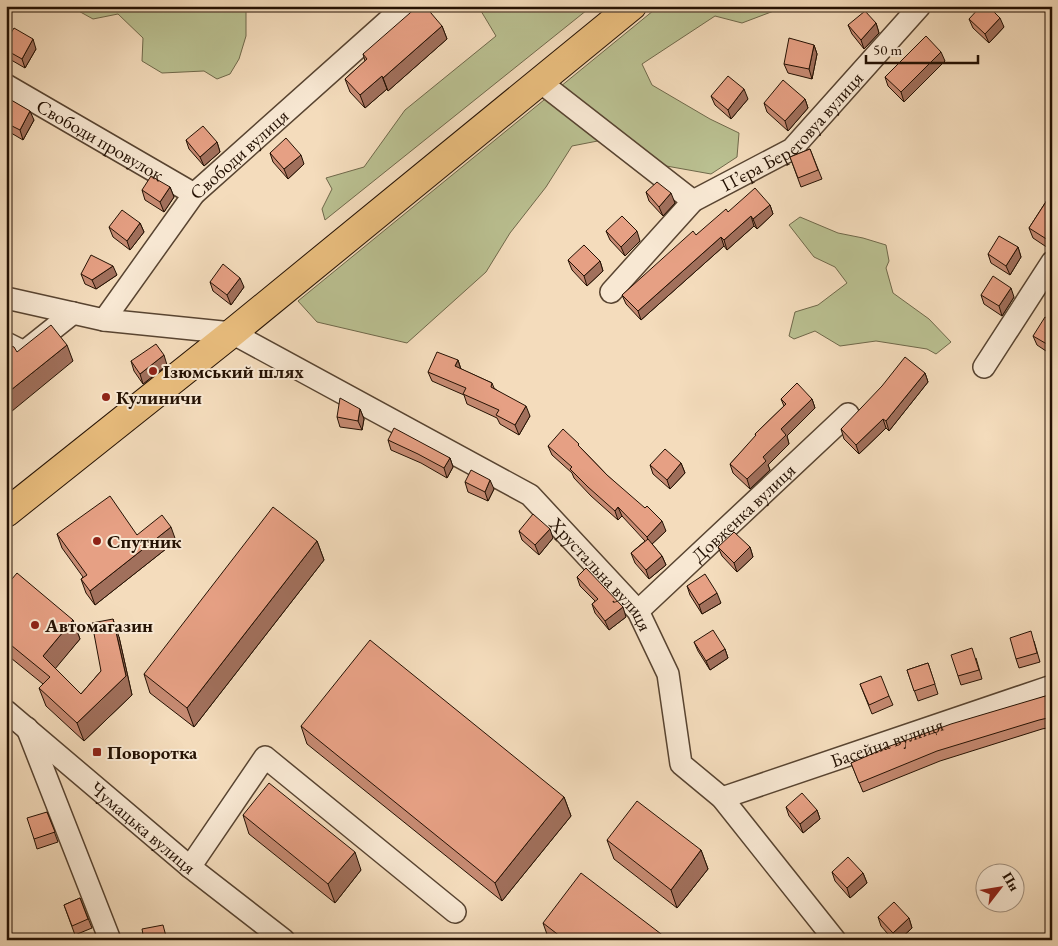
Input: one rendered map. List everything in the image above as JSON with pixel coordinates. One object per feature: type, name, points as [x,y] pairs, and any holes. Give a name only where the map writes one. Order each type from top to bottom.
[{"type":"highway","points":[[6,513],[232,333],[632,6]]},
{"type":"street","name":"П’єра Береговуа вулиця","points":[[611,292],[693,201],[792,150],[920,6]]},
{"type":"street","name":"Свободи вулиця","points":[[104,320],[194,194],[400,10]]},
{"type":"street","points":[[540,81],[693,201]]},
{"type":"street","name":"Свободи провулок","points":[[6,84],[194,194]]},
{"type":"street","points":[[984,367],[1052,262]]},
{"type":"street","points":[[6,298],[104,320],[232,333]]},
{"type":"street","points":[[6,343],[24,352],[73,313]]},
{"type":"street","name":"Хрустальна вулиця","points":[[232,333],[530,495],[638,611],[668,674],[681,764],[722,798],[835,940]]},
{"type":"street","name":"Довженка вулиця","points":[[638,611],[848,414]]},
{"type":"street","name":"Басейна вулиця","points":[[722,798],[1052,686]]},
{"type":"street","name":"Чумацька вулиця","points":[[6,711],[190,867],[284,940]]},
{"type":"street","points":[[26,726],[110,940]]},
{"type":"street","points":[[190,867],[265,757],[455,912]]},
{"type":"green space","points":[[74,6],[247,6],[246,36],[239,59],[230,74],[217,79],[204,71],[162,73],[142,61],[143,38],[118,14],[93,19],[75,9]]},
{"type":"green space","points":[[478,6],[592,6],[325,220],[322,209],[332,189],[326,178],[364,167],[405,110],[496,36]]},
{"type":"green space","points":[[659,6],[787,6],[742,23],[715,16],[642,64],[652,85],[710,119],[739,133],[737,157],[711,174],[644,162],[613,138],[572,146],[546,187],[510,233],[486,272],[407,343],[317,322],[298,301]]},
{"type":"green space","points":[[800,217],[838,233],[886,245],[889,261],[886,268],[893,293],[929,319],[951,342],[936,354],[927,349],[876,341],[840,346],[815,331],[794,339],[789,336],[795,312],[818,305],[847,283],[835,267],[814,257],[789,225]]},
{"type":"building","points":[[418,6],[425,6],[442,26],[383,78],[382,76],[360,95],[345,79],[367,59],[363,54]]},
{"type":"building","points":[[981,6],[988,6],[1000,18],[985,34],[969,19]]},
{"type":"building","points":[[865,11],[876,23],[861,40],[848,25]]},
{"type":"building","points":[[14,28],[33,39],[22,59],[6,50],[6,41]]},
{"type":"building","points":[[926,36],[941,52],[901,92],[885,77]]},
{"type":"building","points":[[789,38],[814,45],[809,69],[784,64]]},
{"type":"building","points":[[728,76],[744,89],[728,110],[711,96]]},
{"type":"building","points":[[783,80],[805,99],[785,121],[764,103]]},
{"type":"building","points":[[6,97],[30,111],[20,130],[6,123]]},
{"type":"building","points":[[203,126],[217,142],[200,157],[186,140]]},
{"type":"building","points":[[286,138],[301,155],[284,169],[270,153]]},
{"type":"building","points":[[810,149],[818,170],[798,178],[790,157]]},
{"type":"building","points":[[151,176],[170,187],[160,202],[142,190]]},
{"type":"building","points":[[657,182],[671,193],[659,207],[646,192]]},
{"type":"building","points":[[1052,183],[1052,235],[1048,240],[1029,228],[1051,194],[1047,191]]},
{"type":"building","points":[[755,188],[770,205],[753,219],[751,216],[724,240],[721,237],[638,311],[622,295],[693,231],[696,235],[726,209],[728,212]]},
{"type":"building","points":[[122,210],[140,223],[127,241],[109,227]]},
{"type":"building","points":[[622,216],[637,231],[621,247],[606,231]]},
{"type":"building","points":[[999,236],[1018,247],[1006,266],[988,254]]},
{"type":"building","points":[[584,245],[600,261],[584,276],[568,260]]},
{"type":"building","points":[[91,255],[113,266],[92,280],[81,274]]},
{"type":"building","points":[[223,264],[240,278],[227,295],[210,282]]},
{"type":"building","points":[[993,276],[1011,288],[999,306],[981,295]]},
{"type":"building","points":[[1045,317],[1052,321],[1052,347],[1033,336]]},
{"type":"building","points":[[51,325],[67,345],[6,394],[6,344],[14,347],[17,352]]},
{"type":"building","points":[[156,344],[164,355],[140,374],[131,361]]},
{"type":"building","points":[[437,352],[458,360],[455,366],[492,383],[491,387],[526,406],[515,425],[496,415],[499,410],[463,394],[466,388],[428,372]]},
{"type":"building","points":[[905,357],[925,373],[886,421],[883,419],[856,445],[841,429],[882,386]]},
{"type":"building","points":[[797,383],[812,399],[781,429],[786,435],[763,457],[766,461],[747,479],[730,464],[755,434],[786,404],[781,399]]},
{"type":"building","points":[[340,398],[360,409],[358,421],[337,417]]},
{"type":"building","points":[[394,428],[450,458],[444,468],[388,440]]},
{"type":"building","points":[[563,429],[607,475],[645,508],[647,506],[662,521],[647,537],[618,507],[615,511],[588,487],[570,469],[572,467],[548,446]]},
{"type":"building","points":[[665,449],[681,463],[667,480],[650,465]]},
{"type":"building","points":[[471,470],[490,480],[485,492],[465,482]]},
{"type":"building","points":[[110,496],[137,535],[162,515],[171,527],[90,591],[81,579],[87,575],[57,534]]},
{"type":"building","points":[[273,507],[317,541],[187,708],[144,674]]},
{"type":"building","points":[[533,514],[550,529],[535,545],[519,531]]},
{"type":"building","points":[[734,532],[750,547],[734,563],[718,547]]},
{"type":"building","points":[[648,539],[662,556],[646,570],[631,553]]},
{"type":"building","points":[[586,568],[623,607],[605,621],[592,604],[598,599],[577,577]]},
{"type":"building","points":[[17,573],[73,620],[43,656],[81,694],[101,671],[92,623],[113,619],[126,676],[77,723],[39,688],[50,677],[6,641],[6,586]]},
{"type":"building","points":[[705,574],[717,593],[699,605],[687,586]]},
{"type":"building","points":[[713,630],[725,649],[706,661],[694,642]]},
{"type":"building","points":[[1031,631],[1037,653],[1016,659],[1010,638]]},
{"type":"building","points":[[370,640],[564,797],[495,883],[301,726]]},
{"type":"building","points":[[972,648],[979,670],[958,676],[951,655]]},
{"type":"building","points":[[928,663],[935,684],[914,691],[907,670]]},
{"type":"building","points":[[881,676],[889,696],[869,705],[860,684]]},
{"type":"building","points":[[1052,694],[1052,717],[937,751],[859,783],[851,763],[890,746],[951,724]]},
{"type":"building","points":[[269,783],[355,852],[328,884],[243,815]]},
{"type":"building","points":[[802,793],[817,810],[800,824],[786,807]]},
{"type":"building","points":[[637,801],[701,850],[671,890],[607,840]]},
{"type":"building","points":[[47,812],[55,832],[34,839],[27,818]]},
{"type":"building","points":[[848,857],[863,873],[847,888],[832,872]]},
{"type":"building","points":[[581,873],[669,940],[565,940],[543,923]]},
{"type":"building","points":[[80,898],[88,919],[72,926],[64,905]]},
{"type":"building","points":[[894,902],[909,918],[893,933],[878,917]]},
{"type":"building","points":[[163,925],[167,940],[144,940],[142,929]]},
{"type":"place","name":"Ізюмський шлях","points":[[153,371]]},
{"type":"place","name":"Кулиничи","points":[[106,397]]},
{"type":"place","name":"Спутник","points":[[97,541]]},
{"type":"place","name":"Автомагазин","points":[[35,625]]},
{"type":"place","name":"Поворотка","points":[[97,752]]}]
